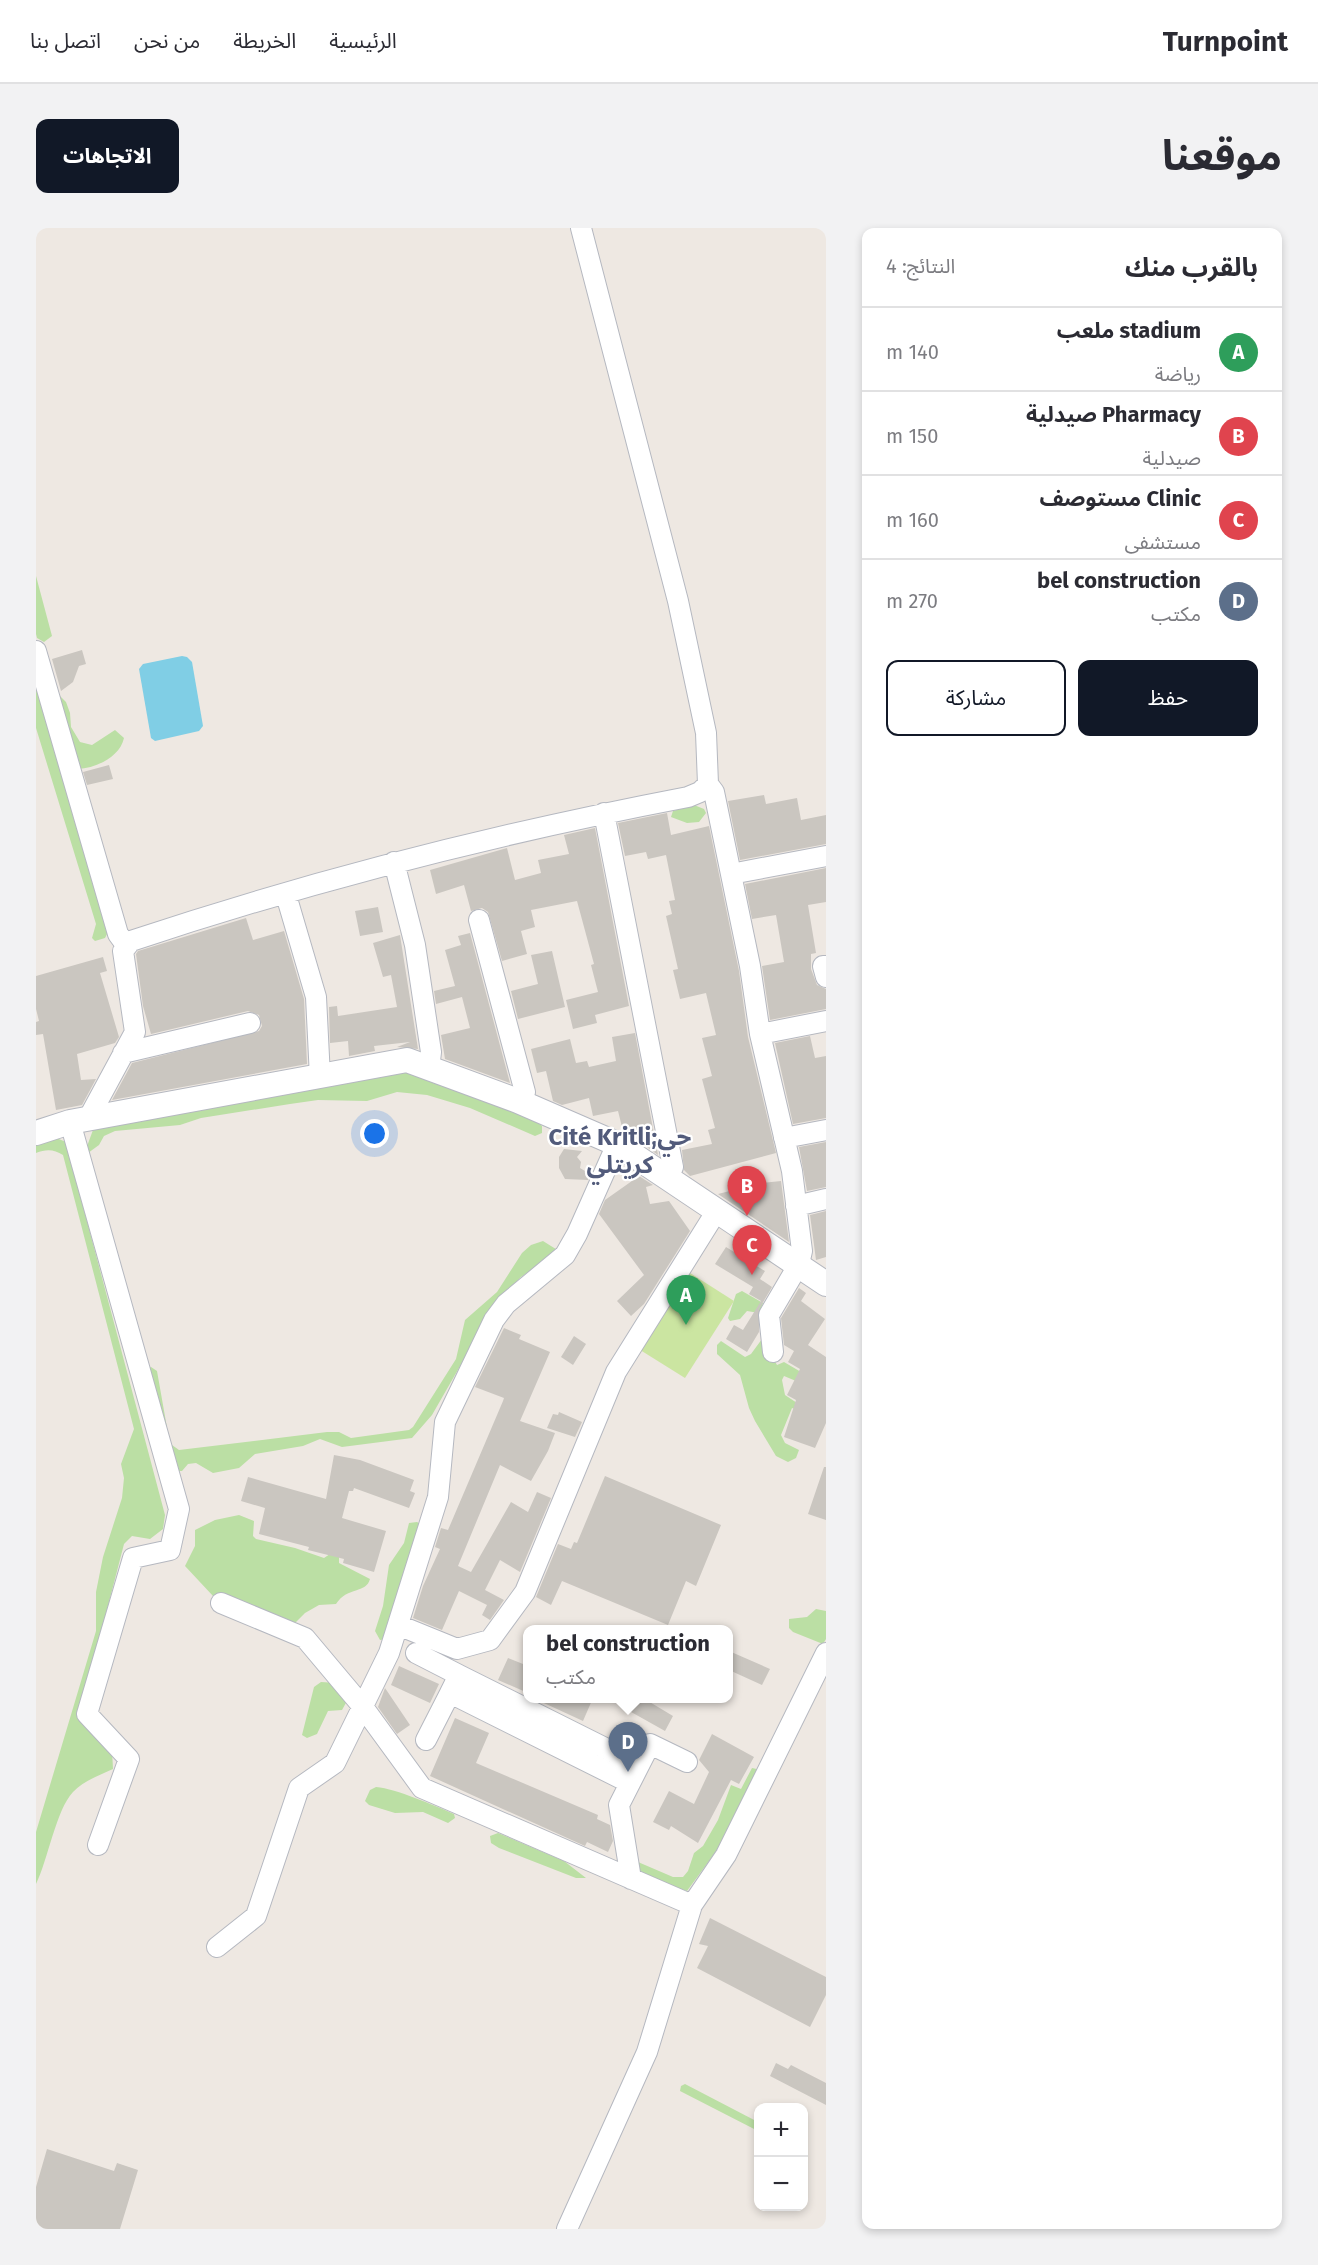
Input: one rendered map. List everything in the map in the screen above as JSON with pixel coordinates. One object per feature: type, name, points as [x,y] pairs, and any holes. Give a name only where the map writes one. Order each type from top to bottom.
[{"type":"street","points":[[581,228],[678,601],[706,733],[709,761],[708,784],[714,792],[750,966],[760,1034],[784,1138],[796,1206],[802,1251],[799,1264],[769,1315],[773,1352]]},
{"type":"street","points":[[36,651],[118,934],[126,945],[124,957],[132,1045],[79,1121],[179,1509],[170,1550],[133,1558],[87,1714],[129,1758],[98,1845]]},
{"type":"street","points":[[126,945],[139,938],[394,862],[604,813],[688,797],[700,792],[708,784]]},
{"type":"street","points":[[604,813],[674,1167],[667,1178]]},
{"type":"street","points":[[731,874],[826,856]]},
{"type":"street","points":[[394,862],[415,945],[431,1052],[429,1069]]},
{"type":"street","points":[[286,895],[316,997],[320,1077]]},
{"type":"street","points":[[479,920],[525,1092],[521,1102]]},
{"type":"street","points":[[826,966],[823,966],[826,977]]},
{"type":"street","points":[[760,1034],[826,1021]]},
{"type":"street","points":[[132,1045],[250,1023]]},
{"type":"street","points":[[36,1133],[79,1121],[407,1060],[521,1102],[617,1144],[826,1284]]},
{"type":"street","points":[[784,1138],[826,1130]]},
{"type":"street","points":[[217,1947],[256,1916],[299,1788],[335,1763],[389,1653],[438,1497],[445,1422],[494,1320],[506,1304],[555,1264],[573,1244],[617,1144]]},
{"type":"street","points":[[796,1206],[826,1199]]},
{"type":"street","points":[[398,1625],[457,1649],[490,1640],[525,1592],[616,1372],[686,1262],[694,1267],[721,1215]]},
{"type":"street","points":[[221,1603],[305,1638],[363,1707],[422,1788],[692,1905]]},
{"type":"street","points":[[416,1653],[454,1684],[630,1783]]},
{"type":"street","points":[[567,2229],[647,2052],[692,1905],[726,1855],[826,1653]]},
{"type":"street","points":[[426,1740],[454,1684]]},
{"type":"street","points":[[454,1684],[639,1765]]},
{"type":"street","points":[[631,1879],[619,1805],[650,1744],[687,1762]]},
{"type":"green space","points":[[36,576],[52,636],[44,642],[37,638],[36,634]]},
{"type":"green space","points":[[47,654],[59,695],[66,702],[70,713],[71,727],[80,742],[92,745],[115,730],[124,738],[118,751],[99,764],[78,769]]},
{"type":"green space","points":[[36,674],[110,928],[105,938],[95,941],[92,938],[96,924],[36,728]]},
{"type":"green space","points":[[694,805],[704,809],[706,813],[699,822],[687,823],[671,817],[673,811]]},
{"type":"green space","points":[[415,1071],[534,1119],[542,1126],[542,1133],[535,1136],[470,1108],[427,1095],[397,1092],[367,1101],[318,1100],[201,1118],[180,1125],[115,1131],[104,1136],[99,1145],[88,1153],[86,1149],[93,1130]]},
{"type":"green space","points":[[54,1137],[66,1142],[165,1515],[163,1529],[150,1539],[132,1536],[124,1544],[80,1714],[112,1750],[113,1769],[82,1785],[67,1800],[36,1884],[36,1832],[96,1631],[96,1592],[103,1557],[122,1498],[124,1478],[121,1464],[134,1429],[63,1155],[50,1150],[36,1153],[36,1143]]},
{"type":"green space","points":[[543,1241],[559,1251],[521,1277],[498,1300],[432,1415],[412,1438],[342,1447],[320,1439],[303,1446],[255,1454],[239,1468],[213,1473],[196,1463],[188,1464],[182,1471],[175,1471],[146,1370],[151,1367],[157,1371],[169,1439],[172,1445],[179,1450],[327,1432],[339,1432],[351,1438],[409,1430],[456,1359],[465,1320],[497,1292],[522,1253],[531,1245]]},
{"type":"green space","points":[[687,1271],[734,1301],[685,1378],[637,1348]]},
{"type":"green space","points":[[742,1291],[763,1303],[759,1313],[747,1311],[740,1319],[730,1321],[728,1318],[736,1294]]},
{"type":"green space","points":[[762,1339],[777,1365],[784,1362],[801,1372],[796,1381],[784,1376],[782,1380],[785,1395],[800,1405],[799,1411],[792,1408],[781,1435],[785,1443],[799,1450],[796,1458],[788,1462],[776,1456],[755,1421],[740,1375],[717,1354],[717,1345],[721,1341],[745,1357],[751,1354]]},
{"type":"green space","points":[[239,1515],[254,1521],[253,1536],[256,1539],[295,1548],[324,1558],[333,1552],[339,1555],[339,1563],[370,1579],[368,1584],[341,1598],[336,1604],[319,1605],[305,1613],[293,1625],[213,1596],[185,1566],[195,1546],[195,1530],[215,1520]]},
{"type":"green space","points":[[417,1522],[422,1525],[396,1597],[387,1639],[380,1640],[375,1631],[383,1606],[389,1565],[404,1543],[409,1523]]},
{"type":"green space","points":[[816,1609],[826,1611],[826,1639],[823,1644],[793,1632],[789,1628],[789,1619],[807,1617]]},
{"type":"green space","points":[[321,1682],[336,1683],[347,1701],[342,1710],[328,1711],[317,1734],[307,1738],[302,1735],[314,1687]]},
{"type":"green space","points":[[752,1768],[761,1770],[731,1831],[687,1891],[651,1879],[638,1871],[638,1862],[673,1877],[683,1877],[688,1871],[694,1853],[703,1846],[718,1820],[731,1785],[741,1789]]},
{"type":"green space","points":[[376,1787],[426,1802],[454,1814],[455,1818],[448,1823],[423,1812],[395,1813],[369,1805],[365,1801],[370,1790]]},
{"type":"green space","points":[[498,1833],[564,1861],[586,1878],[576,1878],[499,1848],[491,1843],[490,1836]]},
{"type":"green space","points":[[685,2084],[754,2120],[754,2129],[680,2091],[681,2086]]},
{"type":"water","points":[[182,656],[192,662],[203,726],[199,731],[155,741],[151,738],[139,669],[143,664]]},
{"type":"building","points":[[82,650],[86,664],[79,666],[73,682],[61,691],[52,659]]},
{"type":"building","points":[[109,765],[113,779],[87,785],[83,772]]},
{"type":"building","points":[[764,795],[766,804],[797,798],[801,820],[826,815],[826,844],[740,860],[728,801]]},
{"type":"building","points":[[667,813],[671,835],[709,826],[739,971],[748,1037],[776,1153],[690,1176],[684,1170],[682,1150],[712,1144],[708,1130],[715,1128],[702,1079],[712,1076],[702,1038],[716,1035],[706,993],[680,999],[673,970],[678,969],[666,916],[672,914],[669,901],[675,900],[666,855],[648,859],[646,852],[625,856],[618,823]]},
{"type":"building","points":[[595,828],[629,1006],[595,1015],[597,1023],[573,1029],[566,1000],[598,992],[591,965],[594,964],[577,901],[531,910],[535,927],[521,931],[527,954],[502,961],[488,912],[482,908],[471,911],[464,885],[436,894],[430,870],[507,848],[515,880],[541,873],[538,860],[569,854],[564,835]]},
{"type":"building","points":[[826,868],[826,902],[808,905],[816,953],[811,954],[811,969],[817,985],[826,989],[826,1009],[770,1020],[762,966],[784,962],[776,915],[752,919],[745,884]]},
{"type":"building","points":[[378,907],[383,932],[360,936],[355,911]]},
{"type":"building","points":[[246,918],[253,940],[284,931],[304,999],[307,1064],[112,1100],[132,1063],[259,1031],[262,1026],[259,1015],[248,1011],[151,1034],[143,1006],[136,954],[138,951]]},
{"type":"building","points":[[470,933],[510,1083],[445,1059],[441,1035],[470,1028],[462,997],[436,1004],[434,991],[455,986],[445,950],[461,945],[458,936]]},
{"type":"building","points":[[400,935],[418,1049],[397,1047],[410,1042],[374,1046],[375,1051],[349,1056],[348,1041],[330,1043],[329,1007],[337,1006],[338,1016],[397,1007],[391,975],[383,977],[373,943]]},
{"type":"building","points":[[552,951],[565,1007],[518,1019],[511,991],[538,984],[531,955]]},
{"type":"building","points":[[103,957],[107,971],[100,973],[119,1037],[115,1043],[77,1054],[81,1080],[96,1079],[82,1105],[56,1110],[43,1034],[36,1035],[36,1022],[39,1021],[36,1009],[36,976]]},
{"type":"building","points":[[635,1033],[658,1155],[647,1147],[644,1135],[633,1138],[623,1131],[618,1111],[593,1116],[589,1098],[562,1105],[553,1101],[546,1071],[537,1073],[531,1049],[570,1039],[576,1063],[587,1061],[589,1067],[616,1061],[612,1037]]},
{"type":"building","points":[[810,1036],[815,1058],[826,1056],[826,1118],[793,1124],[775,1043]]},
{"type":"building","points":[[826,1142],[826,1187],[807,1191],[799,1147]]},
{"type":"building","points":[[564,1149],[582,1151],[577,1157],[581,1162],[580,1168],[590,1174],[588,1180],[565,1179],[559,1168],[559,1157]]},
{"type":"building","points":[[639,1176],[653,1185],[646,1187],[650,1204],[669,1201],[690,1231],[644,1304],[631,1316],[617,1301],[644,1275],[599,1214],[605,1200]]},
{"type":"building","points":[[781,1181],[789,1242],[718,1194],[761,1183]]},
{"type":"building","points":[[826,1211],[826,1257],[816,1260],[810,1215]]},
{"type":"building","points":[[726,1247],[765,1271],[760,1279],[772,1287],[759,1309],[759,1332],[747,1352],[726,1339],[734,1325],[743,1330],[761,1301],[749,1294],[753,1287],[715,1264]]},
{"type":"building","points":[[799,1288],[806,1293],[801,1301],[825,1319],[808,1345],[826,1357],[826,1423],[815,1448],[784,1437],[796,1400],[787,1395],[800,1369],[788,1362],[794,1351],[784,1345],[781,1318]]},
{"type":"building","points":[[504,1328],[521,1335],[519,1339],[550,1352],[520,1421],[555,1433],[531,1481],[500,1465],[458,1566],[471,1572],[511,1502],[528,1512],[537,1492],[551,1498],[520,1572],[500,1560],[485,1590],[504,1600],[490,1620],[482,1615],[487,1605],[459,1591],[442,1630],[413,1618],[423,1586],[440,1549],[435,1547],[441,1528],[448,1530],[504,1398],[475,1387]]},
{"type":"building","points":[[574,1336],[586,1344],[573,1365],[561,1357]]},
{"type":"building","points":[[559,1412],[582,1422],[575,1437],[547,1428],[553,1414],[558,1415]]},
{"type":"building","points":[[334,1455],[360,1460],[414,1480],[410,1491],[415,1493],[409,1508],[354,1488],[353,1491],[349,1491],[342,1518],[386,1531],[374,1572],[343,1563],[344,1559],[308,1550],[309,1547],[259,1534],[265,1508],[241,1501],[248,1477],[326,1499]]},
{"type":"building","points":[[824,1467],[826,1467],[826,1520],[808,1514]]},
{"type":"building","points":[[605,1476],[721,1525],[696,1586],[686,1581],[668,1625],[562,1581],[551,1605],[536,1597],[558,1544],[571,1549],[574,1542],[577,1543]]},
{"type":"building","points":[[733,1653],[770,1669],[762,1685],[733,1672]]},
{"type":"building","points":[[508,1658],[523,1664],[523,1691],[498,1680]]},
{"type":"building","points":[[399,1666],[439,1684],[430,1703],[391,1685]]},
{"type":"building","points":[[385,1688],[410,1725],[397,1734],[378,1707]]},
{"type":"building","points":[[544,1703],[591,1703],[583,1721]]},
{"type":"building","points":[[626,1703],[651,1703],[673,1716],[665,1731],[624,1708]]},
{"type":"building","points":[[455,1718],[489,1733],[476,1763],[598,1815],[597,1819],[610,1825],[613,1841],[608,1852],[587,1842],[585,1846],[430,1776]]},
{"type":"building","points":[[712,1734],[754,1757],[739,1784],[731,1780],[698,1843],[671,1826],[669,1830],[653,1822],[669,1791],[694,1804],[709,1772],[699,1760]]},
{"type":"building","points":[[710,1918],[826,1977],[826,1995],[810,2027],[697,1968],[708,1946],[699,1944]]},
{"type":"building","points":[[776,2063],[788,2069],[791,2065],[826,2083],[826,2105],[770,2076]]},
{"type":"building","points":[[47,2149],[114,2171],[117,2163],[138,2170],[120,2229],[36,2229],[36,2187]]},
{"type":"place","name":"Pharmacy صيدلية","points":[[747,1216]]},
{"type":"place","name":"Clinic مستوصف","points":[[752,1275]]},
{"type":"place","name":"stadium ملعب","points":[[686,1325]]},
{"type":"place","name":"bel construction","points":[[628,1772]]},
{"type":"district","name":"Cité Kritli;حي كريتلي","points":[[620,1151]]}]
